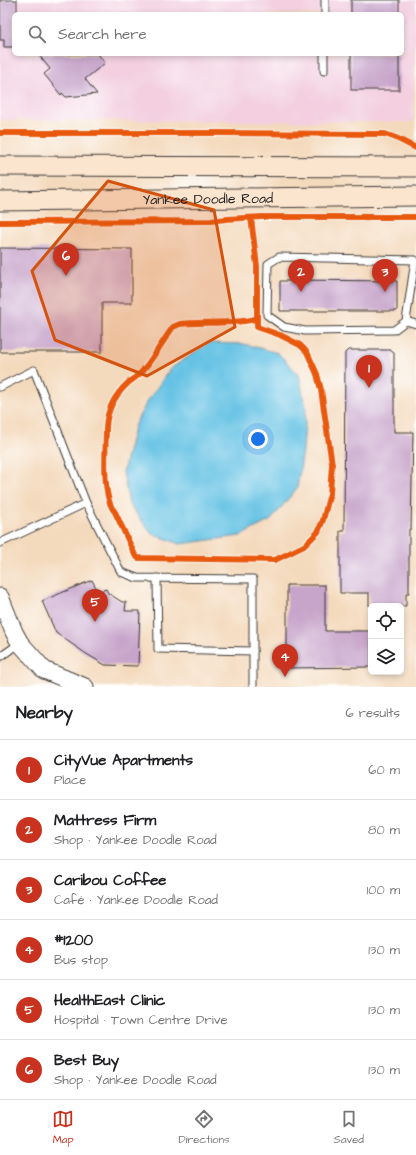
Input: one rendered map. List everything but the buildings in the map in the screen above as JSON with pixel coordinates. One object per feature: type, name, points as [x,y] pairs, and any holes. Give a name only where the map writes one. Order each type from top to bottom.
[{"type":"main road","points":[[0,166],[416,167]]},
{"type":"main road","points":[[0,174],[81,166]]},
{"type":"main road","name":"Yankee Doodle Road","points":[[0,201],[416,196]]},
{"type":"street","points":[[0,597],[20,643],[44,670],[85,687]]},
{"type":"lane","points":[[325,0],[325,12]]},
{"type":"lane","points":[[324,56],[324,71]]},
{"type":"lane","points":[[279,257],[415,260],[406,321],[394,330],[305,331],[284,327],[267,315],[268,264],[279,257]]},
{"type":"lane","points":[[406,321],[416,324]]},
{"type":"lane","points":[[0,387],[34,370],[86,502],[121,572],[137,578],[253,579],[252,687]]},
{"type":"lane","points":[[0,543],[86,502]]},
{"type":"lane","points":[[157,578],[158,649],[253,651]]},
{"type":"lane","points":[[0,657],[20,643]]},
{"type":"highlighted area","points":[[108,181],[214,210],[235,327],[147,376],[55,340],[32,271]]},
{"type":"shaded area","points":[[0,0],[416,0],[413,122],[0,120]]},
{"type":"water","points":[[209,343],[244,344],[278,353],[299,375],[306,409],[303,450],[297,488],[271,520],[240,536],[180,544],[151,533],[129,504],[123,472],[135,424],[147,402],[170,369]]},
{"type":"cycle path","points":[[0,133],[385,134],[416,148]]},
{"type":"cycle path","points":[[0,222],[211,221],[262,217],[416,217]]},
{"type":"cycle path","points":[[251,218],[257,266],[257,327],[280,335],[300,345],[307,352],[317,374],[321,390],[332,464],[330,493],[323,520],[318,532],[304,546],[275,560],[138,558],[135,555],[111,505],[106,484],[106,427],[108,414],[112,403],[123,388],[139,375],[173,327],[187,323],[233,322],[252,320],[257,318]]},
{"type":"place","name":"Best Buy","points":[[66,276]]},
{"type":"place","name":"Mattress Firm","points":[[301,292]]},
{"type":"place","name":"Caribou Coffee","points":[[385,292]]},
{"type":"place","name":"CityVue Apartments","points":[[369,388]]},
{"type":"place","name":"HealthEast Clinic","points":[[95,622]]},
{"type":"place","name":"#1200","points":[[285,677]]}]
